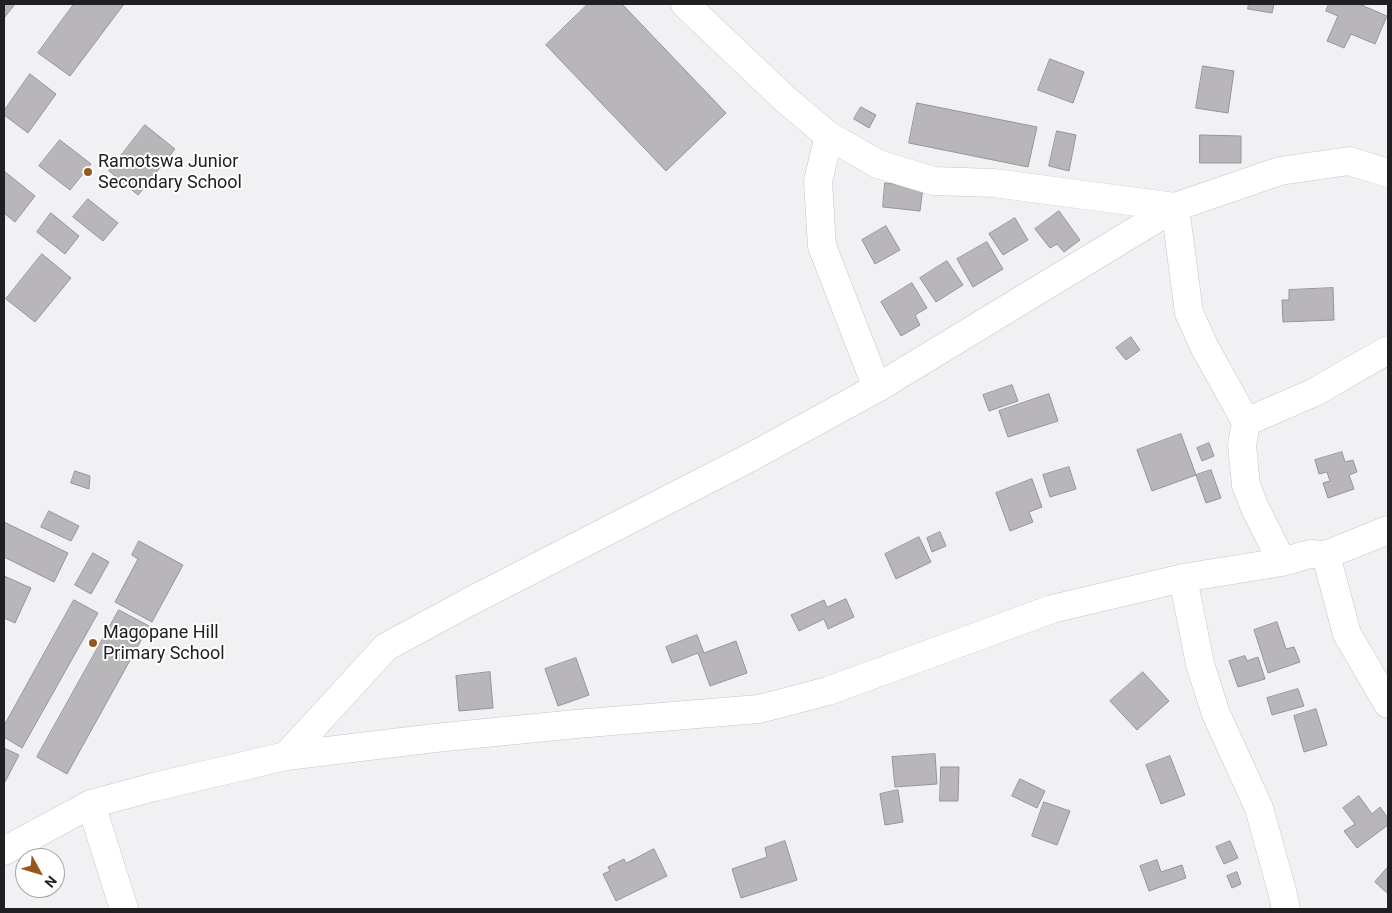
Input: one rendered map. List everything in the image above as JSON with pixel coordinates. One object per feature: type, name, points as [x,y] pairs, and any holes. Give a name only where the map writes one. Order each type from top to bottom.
[{"type":"street","points":[[685,4],[785,99],[830,136],[878,164],[934,181],[994,183],[1175,207]]},
{"type":"street","points":[[830,136],[818,181],[822,246],[877,388]]},
{"type":"street","points":[[286,756],[386,647],[751,457],[877,388],[1175,207],[1280,171],[1349,161],[1388,173]]},
{"type":"street","points":[[1175,207],[1189,313],[1205,348],[1246,422],[1242,445],[1246,485],[1255,508],[1282,562]]},
{"type":"street","points":[[1246,422],[1315,392],[1388,350]]},
{"type":"street","points":[[4,851],[91,804],[286,756],[445,737],[759,709],[828,691],[1052,609],[1183,578],[1282,562],[1310,554],[1326,555],[1388,530]]},
{"type":"street","points":[[1326,555],[1348,634],[1388,704]]},
{"type":"street","points":[[1183,578],[1200,664],[1216,714],[1259,808],[1286,909]]},
{"type":"street","points":[[91,804],[124,909]]},
{"type":"building","points":[[4,4],[15,4],[4,18]]},
{"type":"building","points":[[74,4],[124,4],[70,76],[38,53]]},
{"type":"building","points":[[588,4],[622,4],[726,113],[666,171],[546,45]]},
{"type":"building","points":[[1249,4],[1274,4],[1272,13],[1248,9]]},
{"type":"building","points":[[1329,4],[1359,4],[1387,16],[1375,44],[1351,34],[1344,48],[1327,41],[1338,16],[1326,11]]},
{"type":"building","points":[[1050,59],[1084,72],[1073,103],[1038,90]]},
{"type":"building","points":[[1203,66],[1234,71],[1228,113],[1196,108]]},
{"type":"building","points":[[30,74],[56,94],[28,133],[4,115],[4,111]]},
{"type":"building","points":[[917,103],[1037,127],[1028,167],[909,143]]},
{"type":"building","points":[[861,107],[876,115],[869,128],[854,119]]},
{"type":"building","points":[[145,125],[175,149],[138,195],[109,171]]},
{"type":"building","points":[[1057,131],[1076,135],[1069,171],[1049,166]]},
{"type":"building","points":[[1200,135],[1241,136],[1241,163],[1200,163]]},
{"type":"building","points":[[60,140],[91,164],[70,190],[39,166]]},
{"type":"building","points":[[4,171],[35,196],[15,222],[4,213]]},
{"type":"building","points":[[885,183],[923,187],[920,211],[883,207]]},
{"type":"building","points":[[88,199],[118,223],[103,241],[73,217]]},
{"type":"building","points":[[1059,211],[1080,240],[1064,252],[1057,244],[1050,248],[1035,229]]},
{"type":"building","points":[[51,213],[79,236],[65,254],[37,232]]},
{"type":"building","points":[[1015,218],[1028,240],[1003,255],[989,234]]},
{"type":"building","points":[[886,226],[900,250],[875,264],[862,240]]},
{"type":"building","points":[[987,242],[1003,269],[973,287],[957,259]]},
{"type":"building","points":[[42,254],[71,278],[35,322],[6,299]]},
{"type":"building","points":[[947,261],[963,285],[936,302],[920,278]]},
{"type":"building","points":[[912,283],[927,308],[915,315],[920,325],[901,336],[881,302]]},
{"type":"building","points":[[1333,288],[1334,320],[1283,322],[1282,300],[1289,300],[1289,290]]},
{"type":"building","points":[[1131,337],[1140,350],[1126,360],[1116,348]]},
{"type":"building","points":[[1012,385],[1018,401],[989,411],[983,395]]},
{"type":"building","points":[[1049,394],[1058,421],[1008,437],[999,411]]},
{"type":"building","points":[[1181,434],[1196,475],[1152,491],[1137,450]]},
{"type":"building","points":[[1209,443],[1214,456],[1202,461],[1197,448]]},
{"type":"building","points":[[1342,452],[1345,462],[1353,460],[1357,472],[1349,475],[1354,489],[1328,498],[1323,483],[1330,481],[1327,472],[1319,474],[1315,460]]},
{"type":"building","points":[[1069,467],[1076,489],[1050,497],[1043,475]]},
{"type":"building","points":[[1211,470],[1221,498],[1206,503],[1196,475]]},
{"type":"building","points":[[75,471],[90,476],[89,489],[71,483]]},
{"type":"building","points":[[1032,479],[1042,507],[1029,512],[1033,522],[1010,531],[996,493]]},
{"type":"building","points":[[49,511],[79,526],[71,541],[41,527]]},
{"type":"building","points":[[4,522],[68,553],[54,582],[4,557]]},
{"type":"building","points":[[940,532],[946,546],[932,552],[927,538]]},
{"type":"building","points":[[919,537],[931,562],[896,579],[885,554]]},
{"type":"building","points":[[139,541],[183,565],[152,622],[115,602],[138,559],[132,555]]},
{"type":"building","points":[[93,553],[109,562],[91,594],[75,585]]},
{"type":"building","points":[[4,576],[31,588],[15,623],[4,618]]},
{"type":"building","points":[[846,599],[854,617],[828,629],[824,619],[799,631],[791,615],[824,600],[827,607]]},
{"type":"building","points":[[74,600],[98,613],[22,748],[4,737],[4,726]]},
{"type":"building","points":[[119,610],[149,626],[67,774],[37,757]]},
{"type":"building","points":[[1277,622],[1286,649],[1294,647],[1300,662],[1268,673],[1254,630]]},
{"type":"building","points":[[697,635],[704,653],[736,641],[747,673],[710,686],[698,653],[672,663],[666,647]]},
{"type":"building","points":[[1245,656],[1247,661],[1258,657],[1265,679],[1238,687],[1229,661]]},
{"type":"building","points":[[576,658],[589,695],[558,706],[545,669]]},
{"type":"building","points":[[490,672],[493,708],[459,711],[456,676]]},
{"type":"building","points":[[1143,672],[1169,701],[1137,730],[1110,701]]},
{"type":"building","points":[[1298,689],[1304,706],[1272,715],[1267,698]]},
{"type":"building","points":[[1316,709],[1327,745],[1304,752],[1294,716]]},
{"type":"building","points":[[4,748],[19,755],[5,782],[4,781]]},
{"type":"building","points":[[935,754],[937,784],[895,787],[892,757]]},
{"type":"building","points":[[1170,756],[1185,795],[1161,804],[1146,765]]},
{"type":"building","points":[[941,767],[959,767],[958,801],[940,801]]},
{"type":"building","points":[[1020,779],[1045,791],[1037,808],[1012,796]]},
{"type":"building","points":[[898,790],[903,822],[885,825],[880,794]]},
{"type":"building","points":[[1359,796],[1372,814],[1380,807],[1388,818],[1388,825],[1357,848],[1344,831],[1355,824],[1343,808]]},
{"type":"building","points":[[1044,802],[1070,811],[1057,845],[1032,836]]},
{"type":"building","points":[[785,841],[797,880],[741,898],[732,869],[767,857],[765,848]]},
{"type":"building","points":[[1230,841],[1238,858],[1224,864],[1216,847]]},
{"type":"building","points":[[654,849],[667,876],[616,901],[603,874],[610,871],[608,867],[624,859],[626,863]]},
{"type":"building","points":[[1157,860],[1161,872],[1182,865],[1186,878],[1149,891],[1140,866]]},
{"type":"building","points":[[1388,867],[1388,894],[1375,882]]},
{"type":"building","points":[[1237,872],[1241,884],[1232,888],[1227,876]]},
{"type":"place","name":"Ramotswa Junior Secondary School","points":[[88,172]]},
{"type":"place","name":"Magopane Hill Primary School","points":[[93,643]]}]
